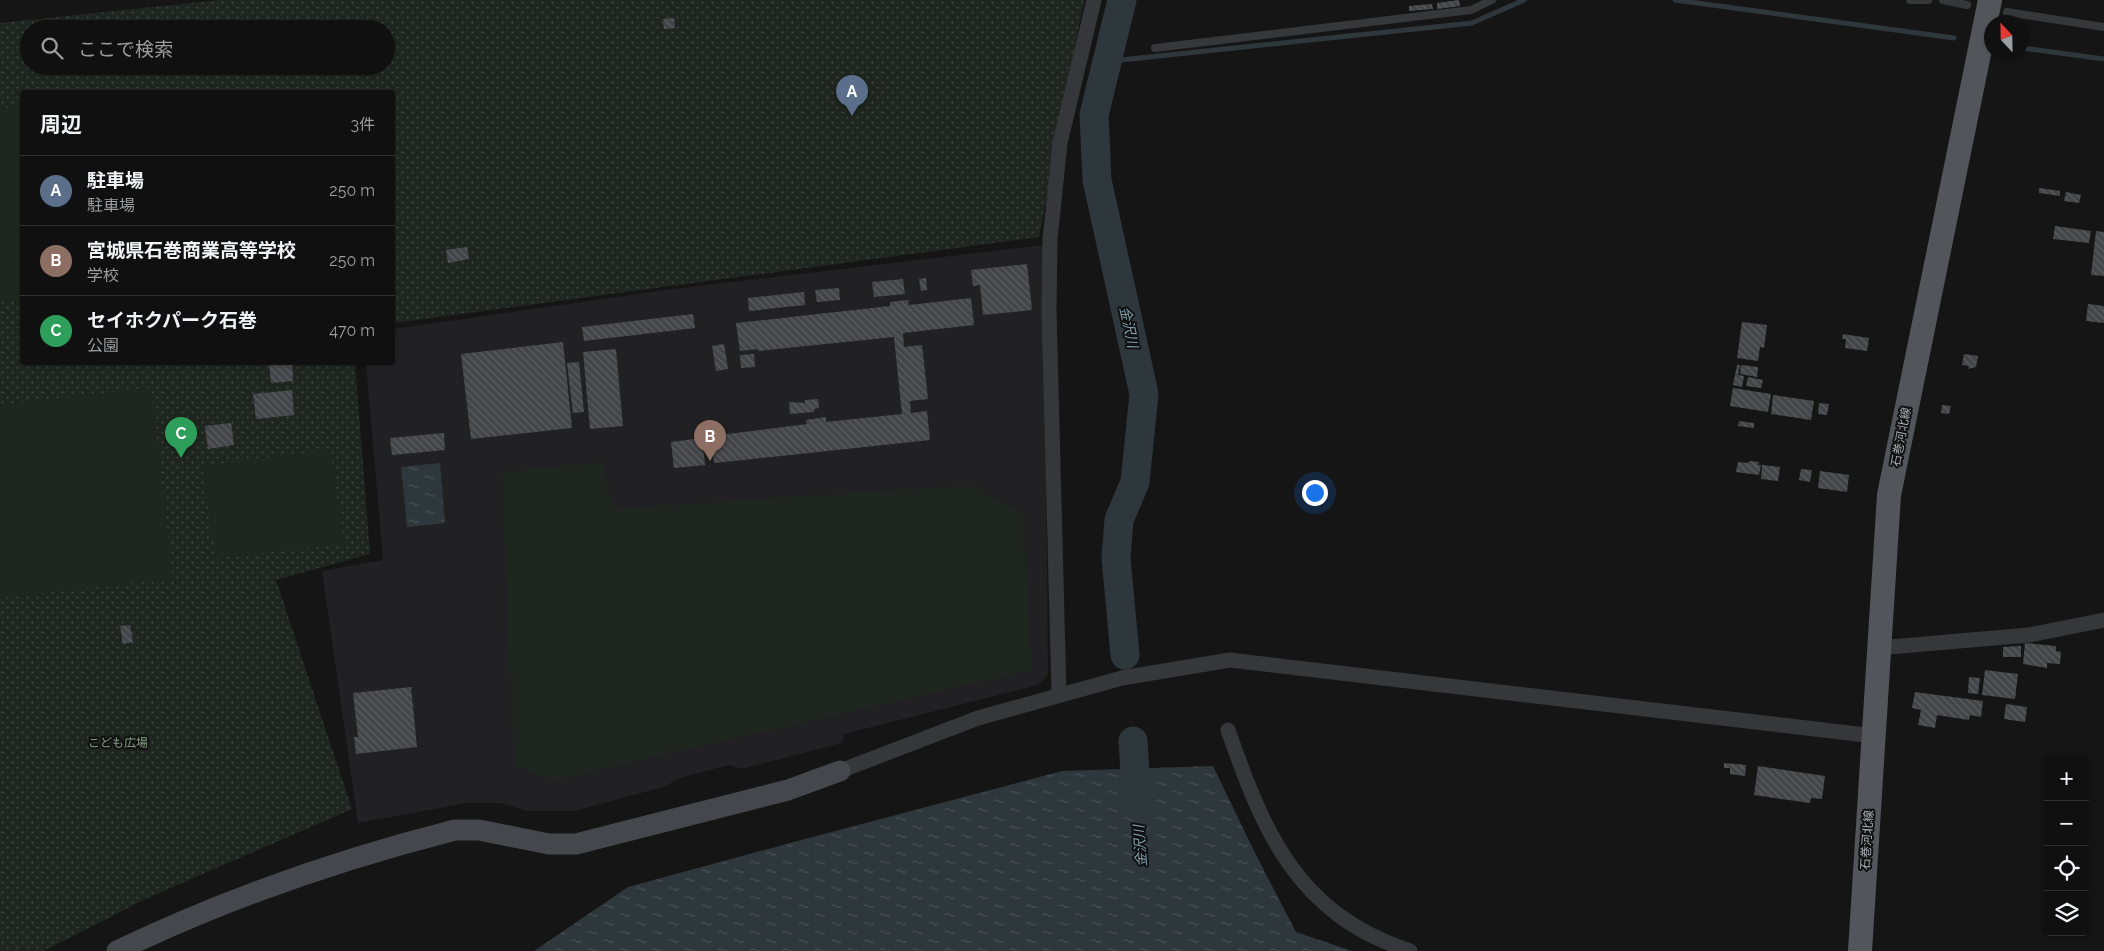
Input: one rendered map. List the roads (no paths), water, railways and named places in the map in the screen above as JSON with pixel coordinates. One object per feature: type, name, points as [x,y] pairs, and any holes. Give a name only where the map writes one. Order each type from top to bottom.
[{"type":"main road","name":"石巻河北線","points":[[1860,951],[1878,648],[1890,495],[1998,6]]},
{"type":"street","points":[[1059,694],[1049,320],[1050,239],[1060,143],[1094,0]]},
{"type":"street","points":[[1878,648],[2030,635],[2104,620]]},
{"type":"street","points":[[117,951],[228,900],[308,871],[455,830],[479,830],[549,844],[576,844],[788,790],[978,718],[1059,694],[1122,678],[1230,660],[1874,736]]},
{"type":"street","points":[[1228,730],[1252,799],[1271,837],[1289,865],[1323,902],[1354,925],[1410,951]]},
{"type":"lane","points":[[1155,48],[1471,10],[1492,0]]},
{"type":"lane","points":[[1910,0],[1928,0]]},
{"type":"lane","points":[[1942,0],[1967,5]]},
{"type":"lane","points":[[1998,6],[2104,27]]},
{"type":"water","points":[[440,463],[445,523],[407,527],[401,467]]},
{"type":"water","points":[[1213,766],[1296,932],[1352,951],[534,951],[628,887],[1062,771]]},
{"type":"waterway","name":"金沢川","points":[[1122,0],[1094,115],[1097,180],[1144,394],[1135,482],[1119,520],[1116,558],[1125,655]]},
{"type":"waterway","points":[[1108,58],[1121,60],[1472,23],[1524,0]]},
{"type":"waterway","points":[[1675,0],[1954,38]]},
{"type":"waterway","points":[[2029,49],[2104,59]]},
{"type":"waterway","name":"金沢川","points":[[1133,741],[1137,806]]},
{"type":"place","name":"駐車場","points":[[852,116]]},
{"type":"place","name":"セイホクパーク石巻","points":[[181,458]]},
{"type":"place","name":"宮城県石巻商業高等学校","points":[[710,461]]},
{"type":"park label","name":"こども広場","points":[[118,743]]}]
